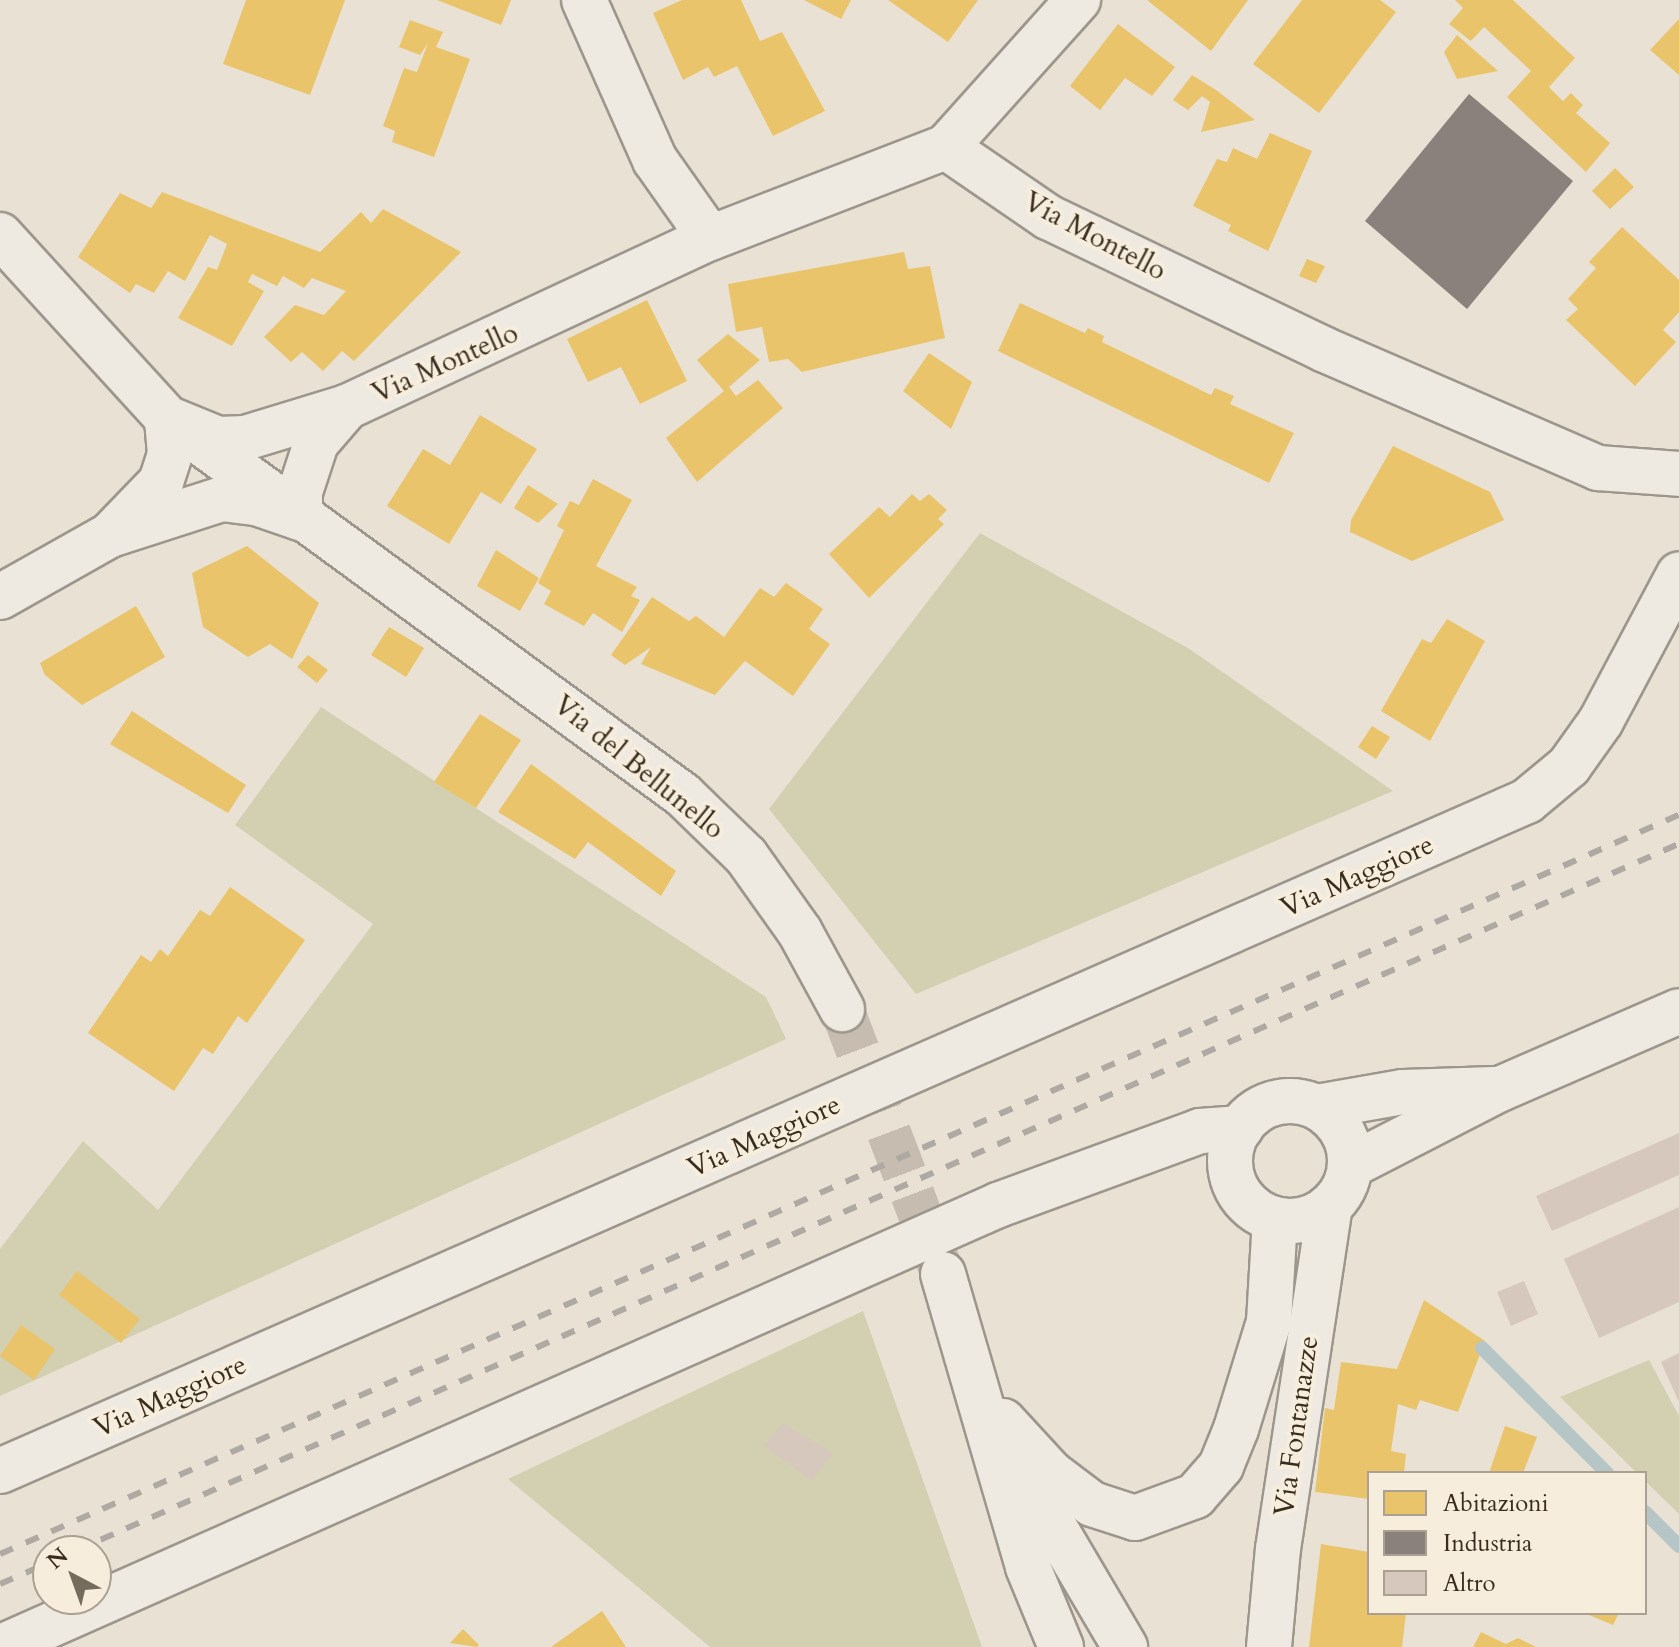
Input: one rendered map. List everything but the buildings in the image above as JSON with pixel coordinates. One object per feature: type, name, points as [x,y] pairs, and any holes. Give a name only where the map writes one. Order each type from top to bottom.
[{"type":"street","points":[[584,0],[655,160],[710,238]]},
{"type":"street","points":[[946,147],[1078,0]]},
{"type":"street","name":"Via Montello","points":[[167,418],[218,439],[245,438],[347,407],[710,238],[946,147],[1048,217],[1323,349],[1598,468],[1679,474]]},
{"type":"street","points":[[0,235],[167,418],[300,518]]},
{"type":"street","points":[[300,518],[300,492],[316,443],[347,407]]},
{"type":"street","points":[[110,535],[161,482],[170,454],[167,418]]},
{"type":"street","points":[[0,597],[110,535],[222,499],[256,503],[300,518]]},
{"type":"street","name":"Via del Bellunello","points":[[300,518],[463,630],[683,795],[746,856],[800,932],[842,1009]]},
{"type":"street","name":"Via Maggiore","points":[[0,1471],[1527,801],[1569,766],[1601,721],[1679,574]]},
{"type":"street","points":[[1350,1166],[1500,1089],[1679,1011]]},
{"type":"street","points":[[1317,1107],[1343,1132],[1350,1166],[1340,1195],[1330,1206],[1294,1221],[1275,1219],[1244,1199],[1234,1182],[1230,1164],[1241,1128],[1267,1106],[1284,1102],[1317,1107],[1418,1090],[1500,1089]]},
{"type":"street","points":[[1,1647],[998,1205],[1200,1131],[1241,1128]]},
{"type":"street","name":"Via Fontanazze","points":[[1269,1647],[1282,1519],[1330,1206]]},
{"type":"street","points":[[979,1386],[1003,1421],[1051,1473],[1092,1504],[1135,1518],[1195,1496],[1226,1454],[1269,1322],[1275,1219]]},
{"type":"street","points":[[943,1274],[979,1386],[1028,1567],[1061,1647]]},
{"type":"street","points":[[1003,1421],[1045,1511],[1125,1647]]},
{"type":"shaded area","points":[[980,533],[1188,648],[1393,791],[916,994],[769,809]]},
{"type":"shaded area","points":[[321,707],[766,997],[786,1039],[0,1396],[0,1249],[83,1141],[158,1210],[373,924],[235,825]]},
{"type":"shaded area","points":[[863,1311],[982,1647],[710,1647],[508,1479]]},
{"type":"shaded area","points":[[1649,1360],[1679,1416],[1679,1514],[1647,1483],[1647,1471],[1635,1471],[1560,1397]]},
{"type":"waterway","points":[[1482,1348],[1605,1471]]},
{"type":"waterway","points":[[1647,1514],[1679,1546]]},
{"type":"tunnel","points":[[842,1009],[942,1272]]},
{"type":"railway","points":[[0,1554],[1679,815]]},
{"type":"railway","points":[[111,1535],[1679,844]]},
{"type":"railway","points":[[0,1584],[32,1570]]}]
